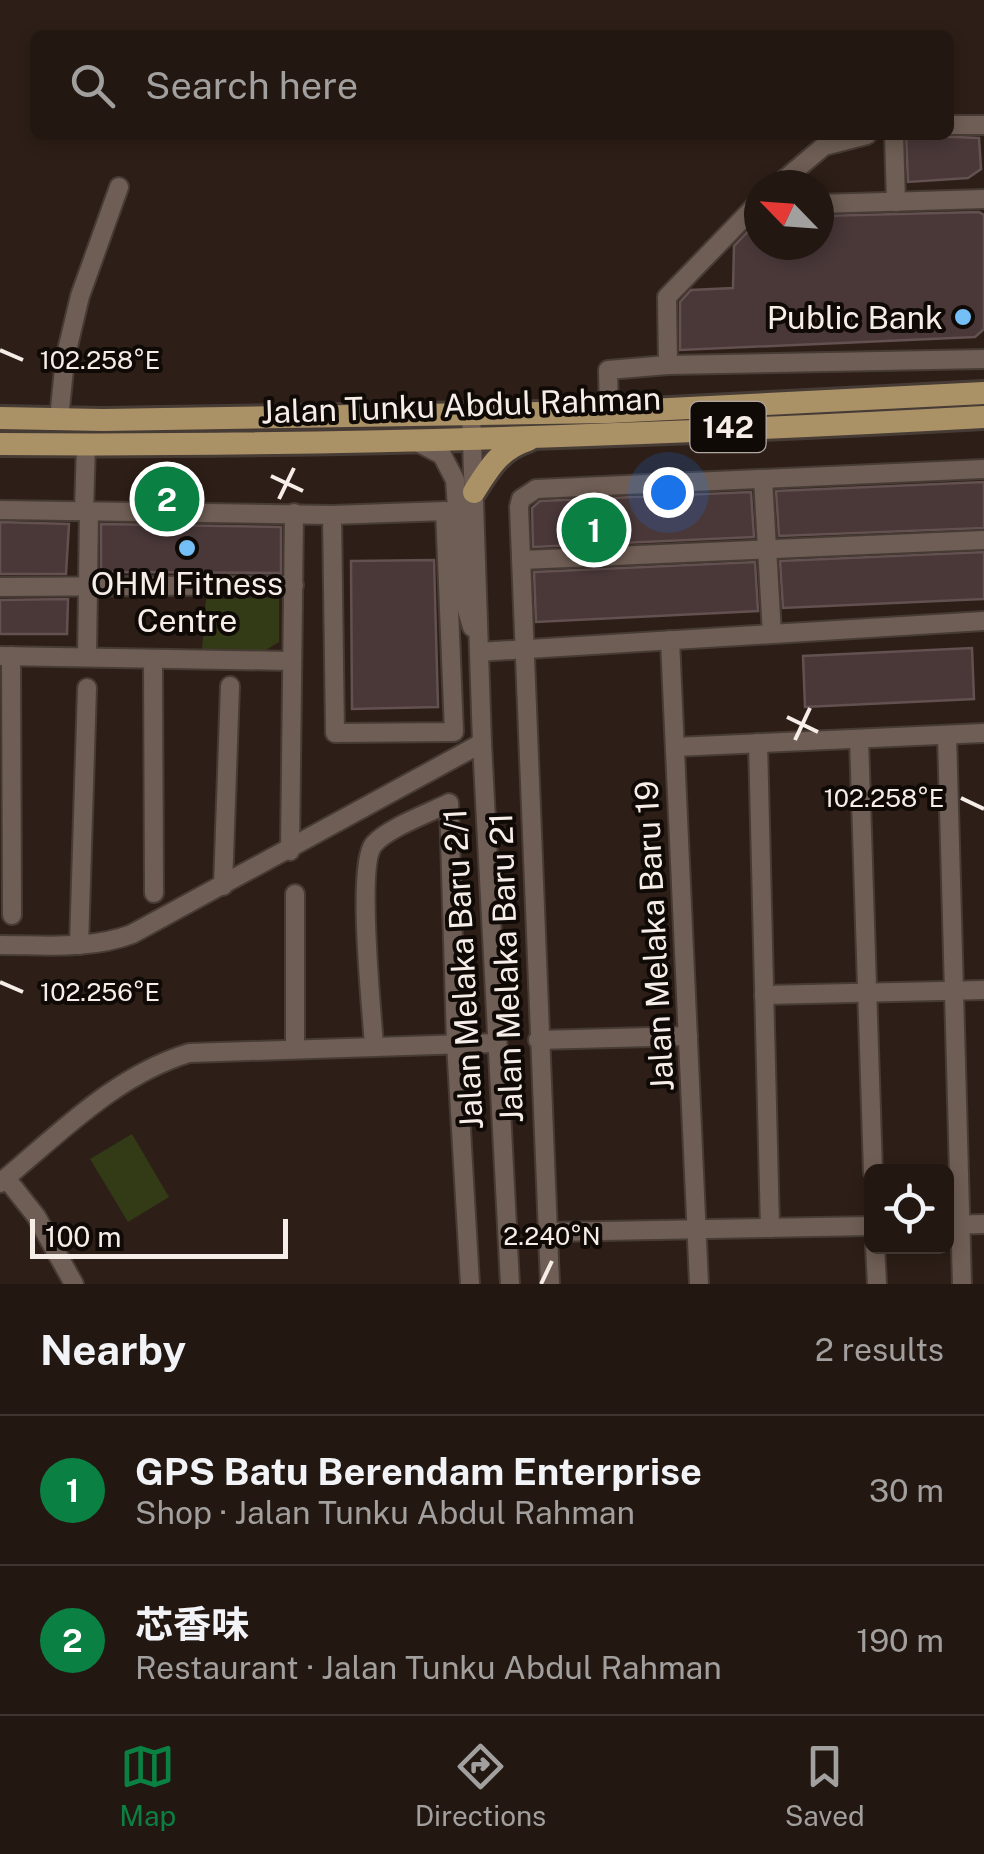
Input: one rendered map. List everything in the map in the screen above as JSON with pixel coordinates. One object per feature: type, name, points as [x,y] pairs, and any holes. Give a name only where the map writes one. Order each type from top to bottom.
[{"type":"main road","name":"Jalan Tunku Abdul Rahman","points":[[0,418],[610,412],[984,393]]},
{"type":"main road","name":"Jalan Tunku Abdul Rahman","points":[[0,444],[472,440],[984,417]]},
{"type":"main road","points":[[474,492],[494,460],[506,449],[541,436]]},
{"type":"street","points":[[954,124],[984,125]]},
{"type":"street","points":[[796,170],[824,146],[848,140]]},
{"type":"street","points":[[894,140],[896,202]]},
{"type":"street","points":[[59,418],[65,359],[80,296],[119,187]]},
{"type":"street","points":[[834,204],[984,198]]},
{"type":"street","points":[[668,365],[667,297],[744,218]]},
{"type":"street","points":[[610,412],[608,370],[668,365],[984,359]]},
{"type":"street","points":[[471,412],[479,652]]},
{"type":"street","points":[[412,440],[442,455],[455,480],[463,596],[479,652]]},
{"type":"street","points":[[86,445],[86,657]]},
{"type":"street","name":"Jalan Melaka Baru 21","points":[[550,1284],[523,649],[519,507],[522,498],[536,490],[984,469]]},
{"type":"street","points":[[764,480],[772,634]]},
{"type":"street","points":[[0,510],[332,514],[445,511],[454,732],[335,733],[332,514]]},
{"type":"street","points":[[290,851],[294,513]]},
{"type":"street","points":[[522,560],[984,540]]},
{"type":"street","points":[[0,587],[294,585]]},
{"type":"street","points":[[479,652],[984,621]]},
{"type":"street","name":"Jalan Melaka Baru 19","points":[[670,640],[700,1284]]},
{"type":"street","name":"Jalan Melaka Baru 2/1","points":[[479,652],[510,1284]]},
{"type":"street","points":[[12,915],[6,656],[291,661]]},
{"type":"street","points":[[153,659],[154,893]]},
{"type":"street","points":[[222,886],[230,686]]},
{"type":"street","points":[[79,945],[86,688]]},
{"type":"street","points":[[675,747],[984,733]]},
{"type":"street","points":[[947,734],[953,1164]]},
{"type":"street","points":[[858,738],[873,1164]]},
{"type":"street","points":[[0,945],[79,945],[112,942],[132,934],[482,743]]},
{"type":"street","points":[[758,743],[770,1228]]},
{"type":"street","points":[[374,1046],[366,894],[368,851],[377,839],[450,803],[456,1043],[470,1284]]},
{"type":"street","points":[[295,894],[296,1049]]},
{"type":"street","points":[[764,994],[984,990]]},
{"type":"street","points":[[538,1040],[688,1036]]},
{"type":"street","points":[[74,1284],[36,1216],[3,1180],[116,1087],[154,1063],[189,1052],[496,1042]]},
{"type":"street","points":[[954,1225],[984,1224]]},
{"type":"street","points":[[548,1232],[864,1226]]},
{"type":"street","points":[[954,1232],[962,1284]]},
{"type":"street","points":[[875,1254],[877,1284]]},
{"type":"green space","points":[[279,597],[279,642],[266,650],[202,650],[206,599]]},
{"type":"green space","points":[[132,1134],[169,1197],[128,1222],[90,1159]]},
{"type":"building","points":[[979,138],[981,169],[968,178],[908,182],[906,140]]},
{"type":"building","points":[[979,212],[984,215],[984,329],[975,337],[680,350],[680,302],[691,290],[733,288],[734,246],[744,236],[744,260],[834,260],[834,216]]},
{"type":"building","points":[[984,482],[984,528],[779,536],[776,491]]},
{"type":"building","points":[[751,492],[754,537],[533,547],[532,508],[540,501]]},
{"type":"building","points":[[0,522],[69,524],[66,574],[0,574]]},
{"type":"building","name":"OHM Fitness Centre","points":[[101,524],[281,527],[281,573],[101,572]]},
{"type":"building","points":[[984,552],[984,599],[783,608],[780,561]]},
{"type":"building","points":[[434,560],[438,707],[352,709],[351,561]]},
{"type":"building","points":[[755,562],[758,611],[536,622],[534,572]]},
{"type":"building","points":[[68,599],[67,634],[0,634],[0,600]]},
{"type":"building","points":[[972,648],[974,699],[805,707],[803,656]]},
{"type":"place","name":"Public Bank","points":[[963,317]]},
{"type":"place","name":"芯香味","points":[[167,499]]},
{"type":"place","name":"GPS Batu Berendam Enterprise","points":[[594,530]]},
{"type":"place","name":"OHM Fitness Centre","points":[[187,548]]}]
